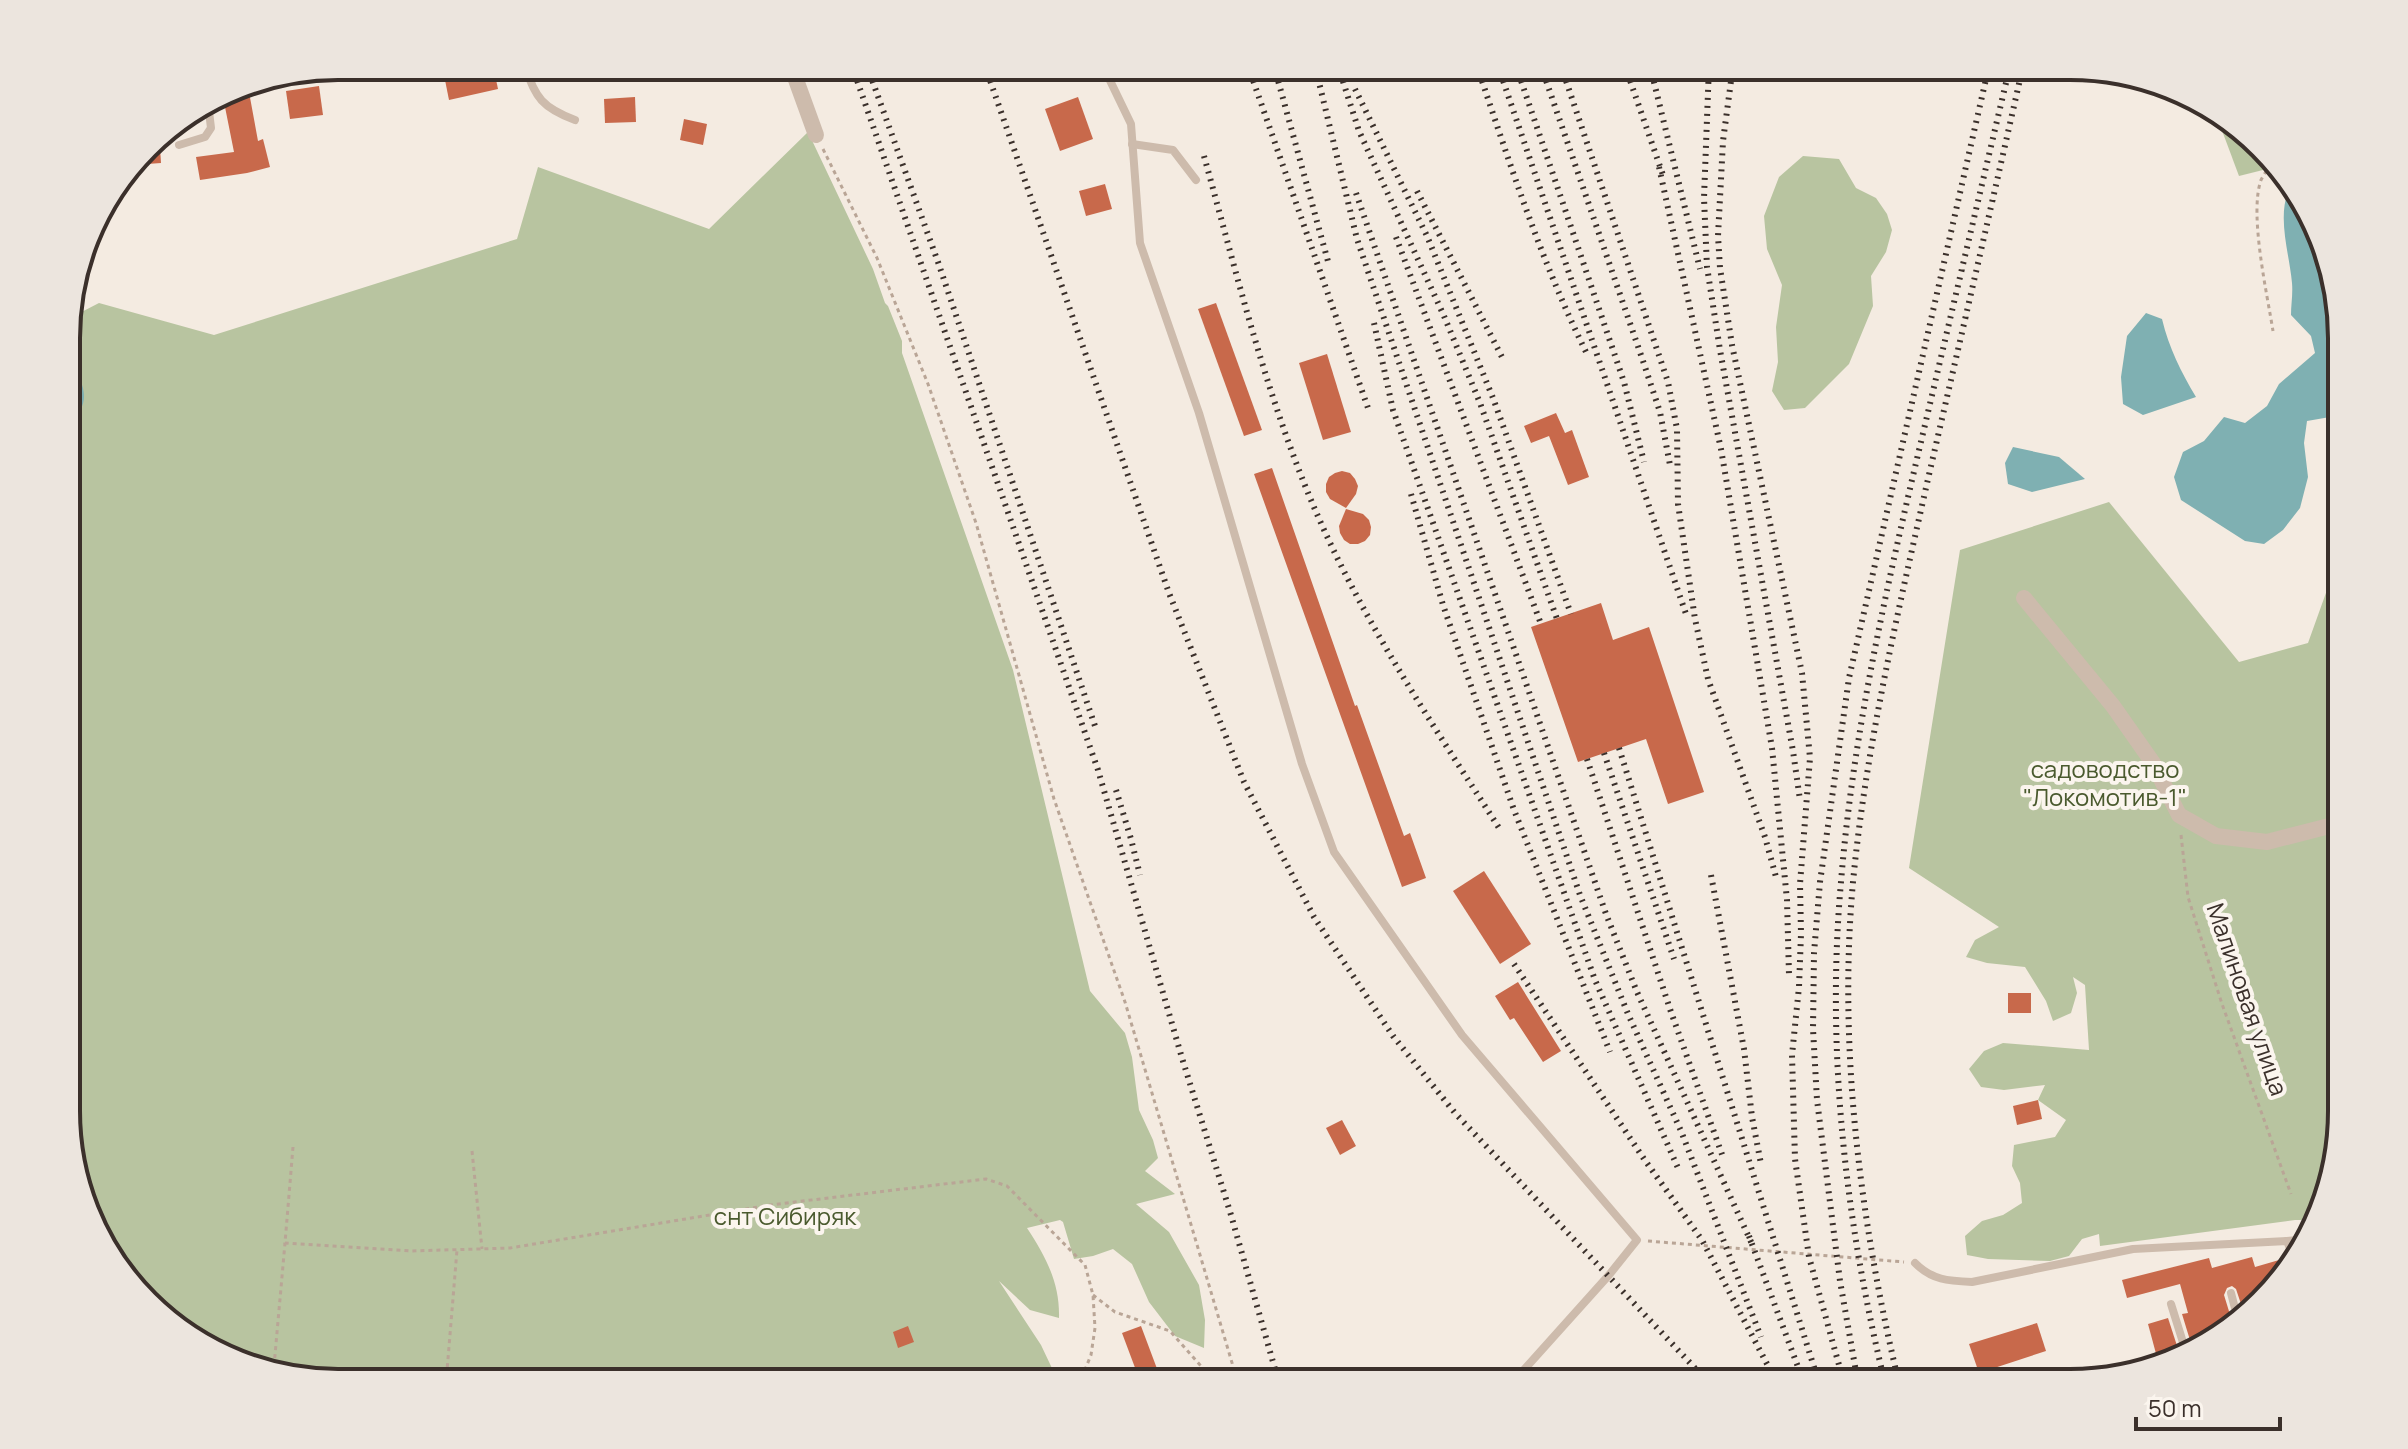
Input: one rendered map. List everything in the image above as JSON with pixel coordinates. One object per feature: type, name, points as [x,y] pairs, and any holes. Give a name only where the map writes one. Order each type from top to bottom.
[{"type":"street","points":[[796,80],[816,135]]},
{"type":"street","points":[[2024,598],[2113,706],[2153,763],[2179,815],[2216,836],[2267,842],[2327,827]]},
{"type":"lane","points":[[529,80],[532,89],[552,111],[575,120]]},
{"type":"lane","points":[[1110,80],[1131,124],[1140,243],[1199,413],[1302,764],[1334,852],[1462,1035],[1637,1240],[1525,1368]]},
{"type":"lane","points":[[179,145],[205,137],[211,128],[209,115]]},
{"type":"lane","points":[[1132,144],[1173,150],[1196,180]]},
{"type":"lane","points":[[1915,1263],[1927,1275],[1944,1281],[1972,1282],[2133,1249],[2293,1240]]},
{"type":"lane","points":[[2287,1241],[2289,1246]]},
{"type":"lane","points":[[2231,1293],[2235,1309]]},
{"type":"lane","points":[[2171,1304],[2183,1342]]},
{"type":"path","points":[[816,135],[877,258],[928,384],[976,523],[1054,799],[1125,1002],[1234,1368]]},
{"type":"path","points":[[2266,171],[2260,186],[2258,237],[2273,331]]},
{"type":"path","name":"Малиновая улица","points":[[2179,815],[2188,897],[2222,1004],[2291,1194]]},
{"type":"path","points":[[274,1361],[293,1147]]},
{"type":"path","points":[[472,1151],[482,1249]]},
{"type":"path","points":[[285,1243],[411,1251],[510,1248],[770,1205],[986,1179],[1007,1186],[1085,1265],[1093,1295],[1095,1328],[1085,1369]]},
{"type":"path","points":[[1637,1240],[1915,1263]]},
{"type":"path","points":[[447,1369],[457,1250]]},
{"type":"path","points":[[1093,1295],[1115,1312],[1170,1331],[1203,1369]]},
{"type":"green space","points":[[2222,130],[2265,169],[2239,176]]},
{"type":"green space","name":"снт Сибиряк","points":[[808,132],[873,269],[902,341],[902,353],[1013,670],[1090,991],[1125,1033],[1132,1057],[1139,1110],[1158,1158],[1145,1171],[1175,1194],[1136,1204],[1169,1232],[1199,1285],[1205,1320],[1204,1348],[1175,1336],[1149,1302],[1132,1264],[1113,1249],[1074,1259],[1060,1220],[1027,1228],[1050,1271],[1057,1293],[1059,1318],[1030,1310],[999,1281],[1041,1345],[1052,1369],[304,1367],[239,1349],[181,1316],[144,1281],[123,1254],[107,1225],[85,1161],[80,1111],[82,312],[99,303],[214,335],[517,239],[538,167],[709,229]]},
{"type":"green space","points":[[1803,156],[1839,159],[1856,188],[1876,198],[1887,214],[1892,230],[1886,252],[1871,276],[1873,306],[1849,364],[1805,408],[1784,410],[1772,391],[1778,362],[1776,327],[1782,285],[1767,249],[1764,216],[1779,177]]},
{"type":"green space","name":"садоводство \"Локомотив-1\"","points":[[2109,502],[2239,662],[2308,643],[2327,590],[2327,1128],[2319,1178],[2303,1220],[2100,1246],[2099,1234],[2082,1239],[2069,1256],[2050,1261],[1988,1259],[1967,1255],[1965,1236],[1982,1221],[2003,1215],[2022,1203],[2020,1183],[2012,1166],[2014,1145],[2055,1137],[2066,1120],[2038,1100],[2045,1085],[2004,1090],[1981,1087],[1969,1069],[1984,1051],[2003,1043],[2089,1050],[2085,985],[2073,977],[2077,993],[2071,1013],[2053,1021],[2046,1001],[2025,967],[1987,963],[1966,957],[1975,940],[1999,927],[1909,868],[1960,550]]},
{"type":"water","points":[[2286,197],[2314,255],[2323,288],[2327,321],[2327,418],[2307,421],[2304,443],[2308,477],[2300,508],[2283,530],[2264,544],[2245,541],[2181,500],[2174,477],[2183,452],[2204,441],[2224,417],[2245,423],[2267,406],[2279,384],[2315,353],[2311,336],[2291,315],[2292,283],[2284,232]]},
{"type":"water","points":[[2146,313],[2162,319],[2176,360],[2196,397],[2143,415],[2123,404],[2121,377],[2127,336]]},
{"type":"water","points":[[80,379],[84,395],[80,410]]},
{"type":"water","points":[[2013,447],[2059,457],[2085,479],[2032,492],[2008,484],[2005,463]]},
{"type":"building","points":[[445,80],[496,80],[498,89],[449,100]]},
{"type":"building","points":[[319,86],[323,115],[290,119],[286,91]]},
{"type":"building","points":[[250,96],[258,141],[263,139],[270,167],[200,180],[196,157],[234,152],[225,107]]},
{"type":"building","points":[[635,97],[636,122],[605,123],[604,99]]},
{"type":"building","points":[[1078,97],[1093,139],[1060,151],[1045,109]]},
{"type":"building","points":[[684,119],[707,124],[703,145],[680,140]]},
{"type":"building","points":[[160,152],[161,163],[149,164]]},
{"type":"building","points":[[1105,184],[1112,209],[1086,216],[1079,191]]},
{"type":"building","points":[[1216,303],[1262,430],[1244,436],[1198,309]]},
{"type":"building","points":[[1327,354],[1351,432],[1323,440],[1299,363]]},
{"type":"building","points":[[1556,413],[1565,433],[1572,430],[1589,477],[1568,485],[1549,436],[1531,443],[1524,426]]},
{"type":"building","points":[[1272,468],[1355,706],[1404,836],[1410,833],[1426,878],[1402,887],[1254,474]]},
{"type":"building","points":[[1342,471],[1350,473],[1358,486],[1346,508],[1330,499],[1326,492],[1329,477]]},
{"type":"building","points":[[1346,509],[1363,514],[1369,520],[1370,535],[1365,541],[1350,544],[1344,540],[1339,526]]},
{"type":"building","points":[[1601,603],[1613,640],[1649,627],[1704,792],[1668,804],[1646,739],[1578,762],[1531,627]]},
{"type":"building","points":[[1484,871],[1531,944],[1500,964],[1453,891]]},
{"type":"building","points":[[1518,982],[1561,1051],[1543,1062],[1514,1018],[1510,1020],[1495,996]]},
{"type":"building","points":[[2008,993],[2031,993],[2031,1013],[2008,1013]]},
{"type":"building","points":[[2038,1100],[2042,1119],[2017,1125],[2013,1106]]},
{"type":"building","points":[[1342,1120],[1356,1146],[1340,1155],[1326,1128]]},
{"type":"building","points":[[2252,1257],[2255,1267],[2280,1260],[2241,1304],[2236,1289],[2232,1286],[2227,1288],[2224,1295],[2230,1313],[2190,1339],[2182,1314],[2188,1313],[2180,1284],[2127,1298],[2122,1280],[2209,1258],[2212,1268]]},
{"type":"building","points":[[2168,1318],[2177,1345],[2156,1354],[2148,1324]]},
{"type":"building","points":[[2037,1323],[2046,1351],[1994,1368],[1977,1368],[1969,1344]]},
{"type":"building","points":[[908,1326],[914,1342],[898,1348],[893,1332]]},
{"type":"building","points":[[1141,1326],[1157,1369],[1135,1369],[1122,1333]]},
{"type":"railway","points":[[857,80],[1098,770],[1275,1368]]},
{"type":"railway","points":[[872,80],[938,262],[1096,729]]},
{"type":"railway","points":[[990,80],[1169,593],[1244,782],[1314,917],[1393,1036],[1455,1113],[1695,1368]]},
{"type":"railway","points":[[1253,80],[1368,408]]},
{"type":"railway","points":[[1278,80],[1329,265]]},
{"type":"railway","points":[[1318,80],[1357,239],[1580,895],[1628,1014],[1681,1131],[1761,1337]]},
{"type":"railway","points":[[1343,80],[1359,131],[1444,316],[1480,403],[1557,619]]},
{"type":"railway","points":[[1482,80],[1541,250],[1588,356]]},
{"type":"railway","points":[[1503,80],[1686,614]]},
{"type":"railway","points":[[1521,80],[1624,382],[1644,462]]},
{"type":"railway","points":[[1546,80],[1660,412],[1670,465]]},
{"type":"railway","points":[[1566,80],[1668,382],[1677,429],[1678,504],[1695,619],[1708,679],[1765,837],[1776,877]]},
{"type":"railway","points":[[1630,80],[1664,178]]},
{"type":"railway","points":[[1653,80],[1700,269]]},
{"type":"railway","points":[[1708,80],[1704,198],[1707,267],[1800,800]]},
{"type":"railway","points":[[1731,80],[1723,141],[1718,236],[1720,268],[1732,345],[1802,673],[1810,758],[1800,884],[1799,987],[1792,1055],[1795,1159],[1809,1257],[1840,1368]]},
{"type":"railway","points":[[1855,1368],[1840,1281],[1817,1100],[1813,1029],[1814,953],[1820,882],[1849,678],[1986,80]]},
{"type":"railway","points":[[1882,1368],[1859,1260],[1842,1134],[1836,1008],[1837,945],[1846,827],[1862,717],[1883,608],[2007,80]]},
{"type":"railway","points":[[1896,1368],[1873,1260],[1856,1134],[1848,1007],[1853,882],[1866,780],[1895,629],[2020,80]]},
{"type":"railway","points":[[1355,89],[1427,236],[1493,398],[1571,614]]},
{"type":"railway","points":[[1204,156],[1243,299],[1305,487],[1344,571],[1385,647],[1501,831]]},
{"type":"railway","points":[[1659,167],[1721,449],[1772,748],[1787,900],[1789,975]]},
{"type":"railway","points":[[1417,191],[1504,361]]},
{"type":"railway","points":[[1356,193],[1606,914],[1637,992],[1752,1244]]},
{"type":"railway","points":[[1396,237],[1541,624]]},
{"type":"railway","points":[[1374,323],[1393,410],[1595,980],[1678,1168]]},
{"type":"railway","points":[[1411,494],[1443,605],[1514,810],[1610,1052]]},
{"type":"railway","points":[[1619,748],[1814,1368]]},
{"type":"railway","points":[[1604,753],[1674,959]]},
{"type":"railway","points":[[1587,759],[1724,1160]]},
{"type":"railway","points":[[1116,790],[1140,875]]},
{"type":"railway","points":[[1711,875],[1744,1049],[1761,1164]]},
{"type":"railway","points":[[1514,964],[1702,1240],[1769,1368]]},
{"type":"railway","points":[[1749,1236],[1798,1368]]}]
